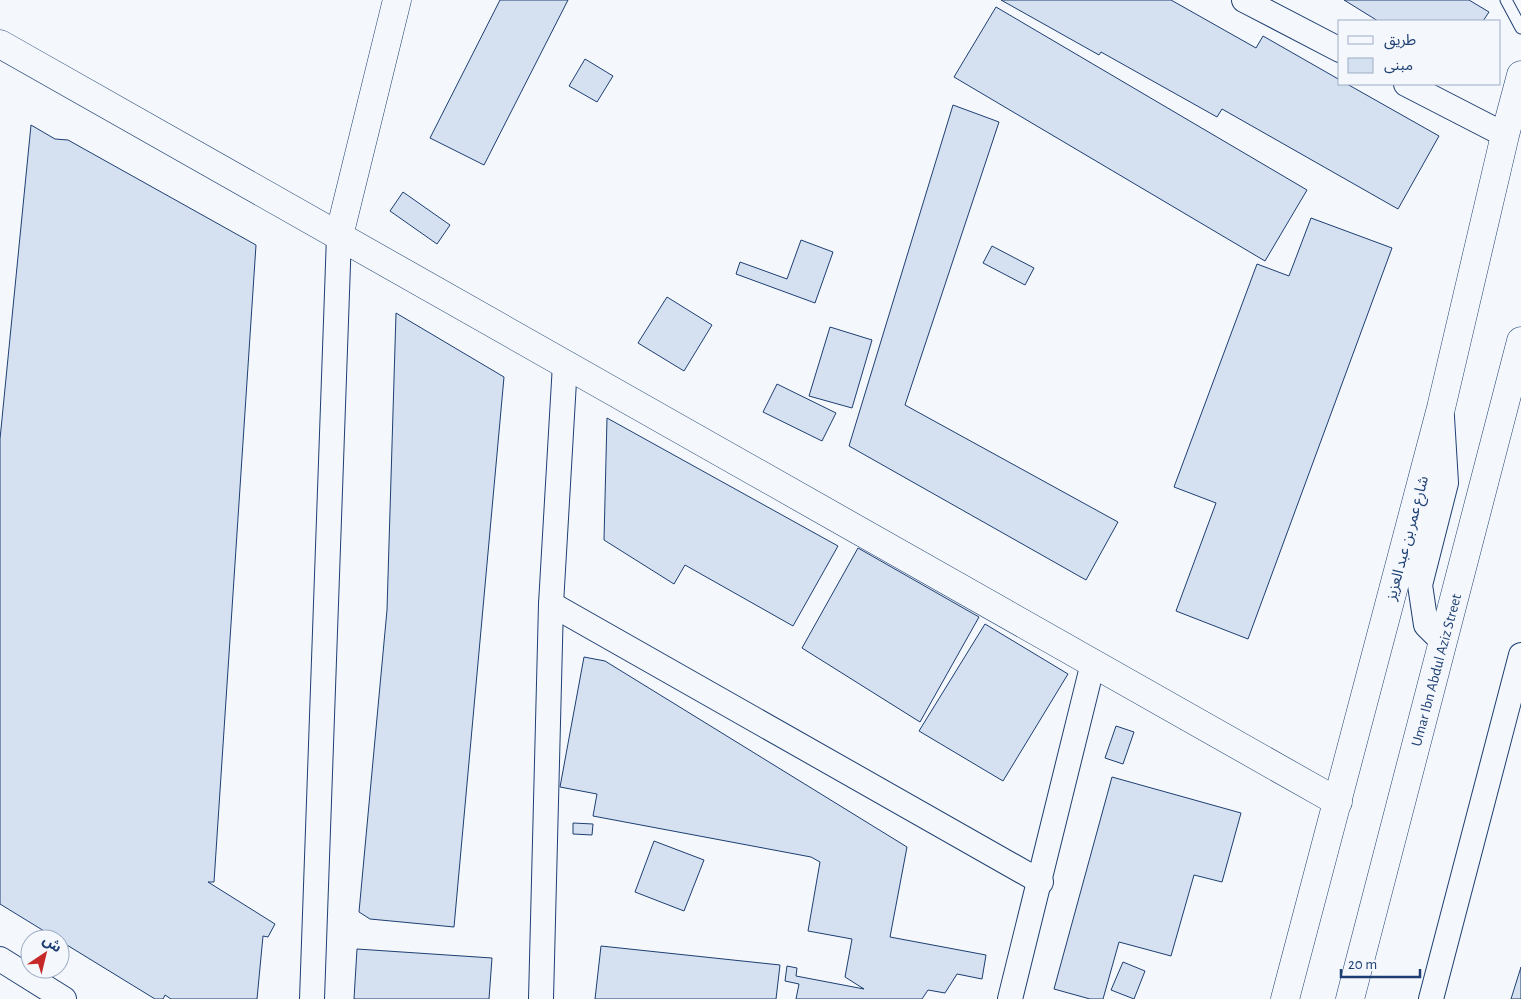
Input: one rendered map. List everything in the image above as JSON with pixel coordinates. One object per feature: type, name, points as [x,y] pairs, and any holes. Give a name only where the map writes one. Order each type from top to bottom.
[{"type":"street","points":[[312,999],[339,236],[398,0]]},
{"type":"street","points":[[1244,0],[1338,49]]},
{"type":"street","points":[[0,44],[1338,802]]},
{"type":"street","name":"شارع عمر بن عبد العزيز","points":[[1284,999],[1338,802],[1441,408],[1505,135],[1521,75]]},
{"type":"street","points":[[1408,85],[1505,135]]},
{"type":"street","name":"Umar Ibn Abdul Aziz Street","points":[[1350,999],[1521,342]]},
{"type":"street","points":[[541,999],[551,604],[565,364]]},
{"type":"street","points":[[1441,408],[1446,483],[1420,585],[1426,625],[1443,642]]},
{"type":"street","points":[[551,604],[1041,882]]},
{"type":"street","points":[[1431,999],[1521,655]]},
{"type":"street","points":[[1010,999],[1041,882],[1093,663]]},
{"type":"street","points":[[0,959],[64,999]]},
{"type":"lane","points":[[1506,0],[1521,28]]},
{"type":"building","points":[[500,0],[568,0],[484,165],[430,138]]},
{"type":"building","points":[[1001,0],[1171,0],[1256,48],[1263,36],[1338,79],[1338,85],[1349,85],[1439,136],[1398,209],[1222,109],[1217,117],[1101,52],[1099,55]]},
{"type":"building","points":[[1344,0],[1469,0],[1489,12],[1484,20],[1376,20]]},
{"type":"building","points":[[996,7],[1307,190],[1265,261],[954,77]]},
{"type":"building","points":[[585,59],[613,76],[597,102],[569,86]]},
{"type":"building","points":[[953,105],[999,122],[905,405],[1118,522],[1086,580],[849,446]]},
{"type":"building","points":[[31,125],[55,139],[68,140],[256,245],[214,882],[208,882],[275,924],[268,937],[263,936],[257,999],[171,999],[165,995],[163,999],[155,999],[70,947],[70,929],[41,929],[0,904],[0,439]]},
{"type":"building","points":[[403,192],[450,225],[437,244],[390,211]]},
{"type":"building","points":[[1311,218],[1392,248],[1248,639],[1176,611],[1216,503],[1174,487],[1257,264],[1289,276]]},
{"type":"building","points":[[801,240],[833,252],[815,303],[736,274],[740,262],[787,279]]},
{"type":"building","points":[[992,246],[1034,268],[1025,285],[983,263]]},
{"type":"building","points":[[667,297],[712,325],[684,371],[638,343]]},
{"type":"building","points":[[396,313],[504,377],[454,927],[370,919],[359,912],[387,610]]},
{"type":"building","points":[[830,327],[872,340],[852,408],[809,396]]},
{"type":"building","points":[[777,384],[836,413],[822,441],[763,412]]},
{"type":"building","points":[[607,418],[838,546],[793,626],[685,565],[674,584],[604,540]]},
{"type":"building","points":[[858,548],[979,617],[920,722],[802,648]]},
{"type":"building","points":[[985,624],[1068,674],[1003,781],[919,731]]},
{"type":"building","points":[[584,657],[605,661],[907,847],[890,937],[986,955],[982,979],[957,974],[945,993],[928,990],[922,999],[796,999],[799,984],[785,981],[787,966],[797,968],[796,976],[864,989],[845,977],[852,939],[808,931],[820,862],[811,857],[593,816],[597,794],[560,787]]},
{"type":"building","points":[[1116,726],[1134,732],[1123,764],[1105,758]]},
{"type":"building","points":[[1112,777],[1241,813],[1222,882],[1194,875],[1171,956],[1119,942],[1103,999],[1090,999],[1054,989]]},
{"type":"building","points":[[573,823],[593,824],[592,835],[573,834]]},
{"type":"building","points":[[654,841],[704,860],[684,911],[635,892]]},
{"type":"building","points":[[601,946],[780,965],[776,999],[595,999]]},
{"type":"building","points":[[357,949],[492,958],[489,999],[354,999]]},
{"type":"building","points":[[1123,962],[1145,971],[1134,999],[1111,990]]},
{"type":"building","points":[[1521,967],[1521,999],[1511,999]]}]
